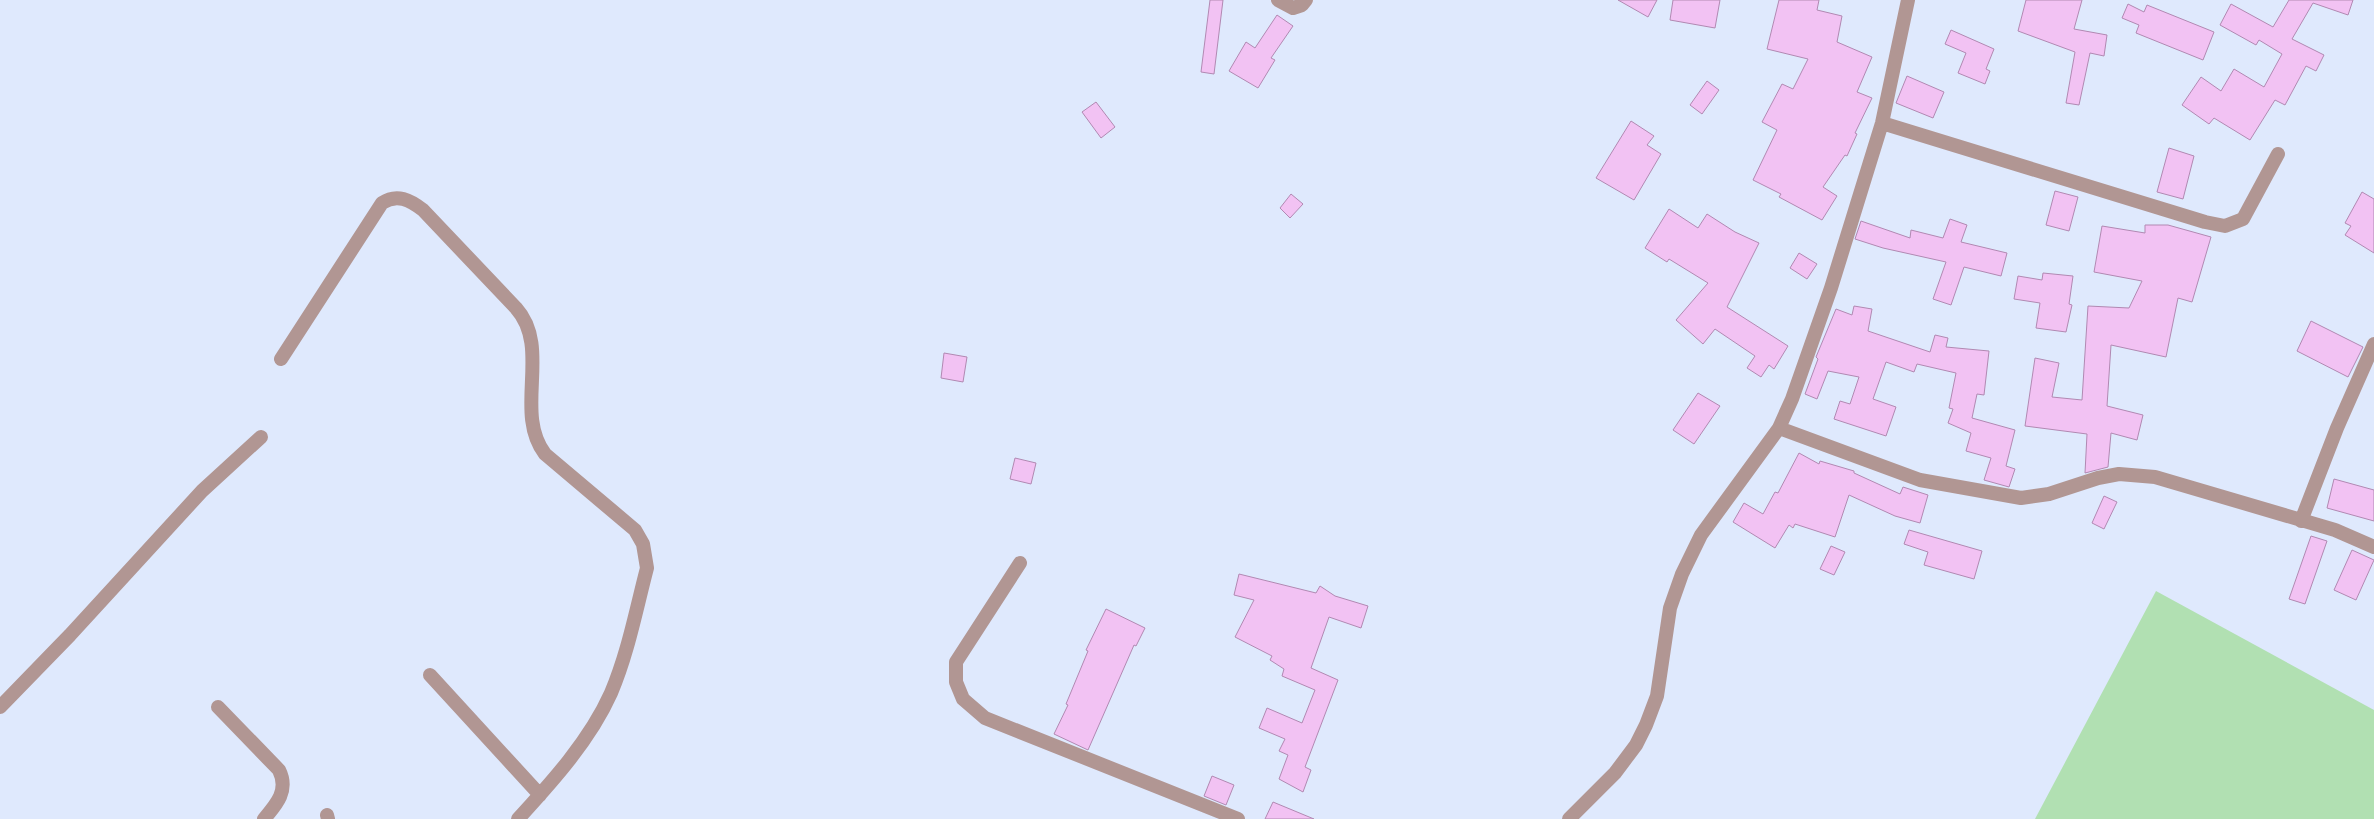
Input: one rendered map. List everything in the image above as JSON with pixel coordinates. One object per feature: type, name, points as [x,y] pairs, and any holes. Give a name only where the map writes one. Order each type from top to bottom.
[{"type":"street","points":[[1278,0],[1293,8],[1302,5],[1306,0]]},
{"type":"street","points":[[1569,819],[1615,773],[1639,739],[1656,696],[1670,608],[1682,574],[1701,535],[1779,428],[1792,399],[1831,288],[1882,123],[1908,0]]},
{"type":"street","points":[[1882,123],[2205,222],[2225,226],[2243,219],[2278,154]]},
{"type":"street","points":[[281,359],[382,203],[389,198],[402,198],[411,201],[423,210],[516,308],[527,323],[532,351],[533,424],[540,448],[634,530],[643,544],[646,568],[625,656],[611,693],[596,722],[540,795],[518,819]]},
{"type":"street","points":[[2301,521],[2337,428],[2374,344]]},
{"type":"street","points":[[1779,428],[1920,480],[2021,498],[2049,494],[2098,478],[2119,474],[2155,478],[2335,530],[2374,547]]},
{"type":"street","points":[[0,707],[202,491],[261,436]]},
{"type":"street","points":[[1020,563],[956,662],[956,682],[963,699],[985,718],[1238,819]]},
{"type":"street","points":[[430,675],[540,795]]},
{"type":"street","points":[[218,707],[279,770],[283,778],[284,791],[264,819]]},
{"type":"green space","points":[[2156,591],[2374,710],[2374,819],[2035,819]]},
{"type":"building","points":[[1210,0],[1223,0],[1214,74],[1201,72]]},
{"type":"building","points":[[1618,0],[1657,0],[1648,17]]},
{"type":"building","points":[[1673,0],[1720,0],[1715,28],[1670,20]]},
{"type":"building","points":[[1779,0],[1819,0],[1817,10],[1842,16],[1837,42],[1872,57],[1857,92],[1872,98],[1855,133],[1857,134],[1847,156],[1845,155],[1823,187],[1837,196],[1822,220],[1779,197],[1781,194],[1753,180],[1777,130],[1762,122],[1782,84],[1793,89],[1808,59],[1767,49]]},
{"type":"building","points":[[2026,0],[2082,0],[2074,29],[2107,35],[2104,56],[2090,53],[2079,105],[2066,103],[2075,52],[2018,31]]},
{"type":"building","points":[[2289,0],[2353,0],[2348,15],[2313,3],[2292,39],[2324,55],[2316,71],[2306,66],[2285,105],[2275,100],[2250,140],[2214,118],[2209,124],[2182,105],[2201,77],[2221,91],[2234,69],[2264,87],[2282,54],[2259,40],[2256,45],[2220,25],[2231,4],[2273,27]]},
{"type":"building","points":[[2128,4],[2144,12],[2147,5],[2214,32],[2203,60],[2136,33],[2139,25],[2122,18]]},
{"type":"building","points":[[1277,15],[1293,26],[1271,58],[1275,60],[1258,88],[1229,71],[1246,42],[1255,48]]},
{"type":"building","points":[[1951,30],[1994,49],[1986,69],[1990,71],[1985,84],[1958,73],[1966,53],[1945,44]]},
{"type":"building","points":[[1907,76],[1944,92],[1933,118],[1896,103]]},
{"type":"building","points":[[1707,81],[1719,90],[1702,114],[1690,105]]},
{"type":"building","points":[[1096,102],[1115,127],[1101,138],[1082,112]]},
{"type":"building","points":[[1631,121],[1654,136],[1647,145],[1661,154],[1634,200],[1596,178]]},
{"type":"building","points":[[2169,148],[2194,156],[2183,199],[2157,192]]},
{"type":"building","points":[[2055,191],[2078,197],[2069,231],[2046,225]]},
{"type":"building","points":[[2362,192],[2374,199],[2374,253],[2345,235],[2351,226],[2345,223]]},
{"type":"building","points":[[1291,194],[1303,204],[1290,218],[1280,208]]},
{"type":"building","points":[[1669,209],[1698,228],[1707,214],[1735,232],[1759,243],[1727,307],[1788,346],[1774,369],[1769,365],[1761,377],[1747,368],[1755,356],[1715,329],[1703,344],[1676,320],[1708,283],[1669,259],[1667,262],[1645,248]]},
{"type":"building","points":[[1950,219],[1967,225],[1961,242],[2007,253],[2001,276],[1964,267],[1951,305],[1933,299],[1946,262],[1883,248],[1855,239],[1861,221],[1910,238],[1911,230],[1943,238]]},
{"type":"building","points":[[2145,225],[2168,225],[2211,237],[2192,302],[2178,298],[2166,357],[2111,345],[2107,406],[2143,415],[2137,440],[2111,433],[2108,467],[2085,473],[2087,434],[2025,426],[2035,358],[2059,363],[2052,397],[2082,400],[2088,306],[2129,308],[2142,281],[2094,272],[2102,226],[2145,233]]},
{"type":"building","points":[[1799,253],[1817,264],[1807,279],[1790,268]]},
{"type":"building","points":[[2043,273],[2073,276],[2069,304],[2072,305],[2066,332],[2036,328],[2040,303],[2014,299],[2018,276],[2042,280]]},
{"type":"building","points":[[1854,306],[1872,309],[1868,331],[1930,352],[1935,335],[1948,338],[1946,347],[1989,351],[1984,395],[1977,394],[1972,418],[2015,430],[2006,466],[2015,469],[2009,487],[1984,480],[1991,458],[1966,451],[1971,433],[1948,423],[1953,409],[1949,408],[1956,373],[1917,364],[1914,372],[1886,362],[1873,399],[1896,407],[1886,436],[1834,419],[1840,401],[1850,404],[1859,377],[1828,371],[1817,399],[1805,394],[1818,359],[1816,357],[1836,309],[1852,315]]},
{"type":"building","points":[[2311,321],[2363,347],[2348,377],[2297,351]]},
{"type":"building","points":[[944,353],[967,357],[963,382],[941,378]]},
{"type":"building","points":[[1698,393],[1720,406],[1694,444],[1673,430]]},
{"type":"building","points":[[1799,453],[1819,464],[1820,461],[1854,471],[1854,473],[1900,494],[1903,487],[1928,495],[1920,523],[1895,516],[1849,495],[1835,537],[1795,524],[1793,528],[1789,525],[1775,548],[1733,522],[1744,503],[1763,514],[1775,492],[1778,493]]},
{"type":"building","points":[[1015,458],[1036,463],[1031,484],[1010,479]]},
{"type":"building","points":[[2334,479],[2374,490],[2374,521],[2327,508]]},
{"type":"building","points":[[2104,496],[2117,502],[2104,529],[2092,523]]},
{"type":"building","points":[[1909,530],[1982,551],[1974,579],[1924,565],[1928,552],[1904,544]]},
{"type":"building","points":[[2311,536],[2327,541],[2305,604],[2289,599]]},
{"type":"building","points":[[1831,546],[1845,552],[1834,575],[1820,569]]},
{"type":"building","points":[[2352,550],[2374,560],[2356,600],[2334,590]]},
{"type":"building","points":[[1239,574],[1316,593],[1320,586],[1335,596],[1368,606],[1361,628],[1329,617],[1311,668],[1338,680],[1305,767],[1311,770],[1303,792],[1279,779],[1288,755],[1279,751],[1285,739],[1259,728],[1267,708],[1302,723],[1315,690],[1282,676],[1284,669],[1270,660],[1272,656],[1235,637],[1254,600],[1234,595]]},
{"type":"building","points":[[1106,609],[1145,628],[1136,646],[1134,645],[1088,750],[1054,734],[1068,705],[1066,704],[1088,651],[1086,650]]},
{"type":"building","points":[[1212,776],[1234,785],[1226,805],[1204,796]]},
{"type":"building","points":[[1273,802],[1314,819],[1265,819]]}]
